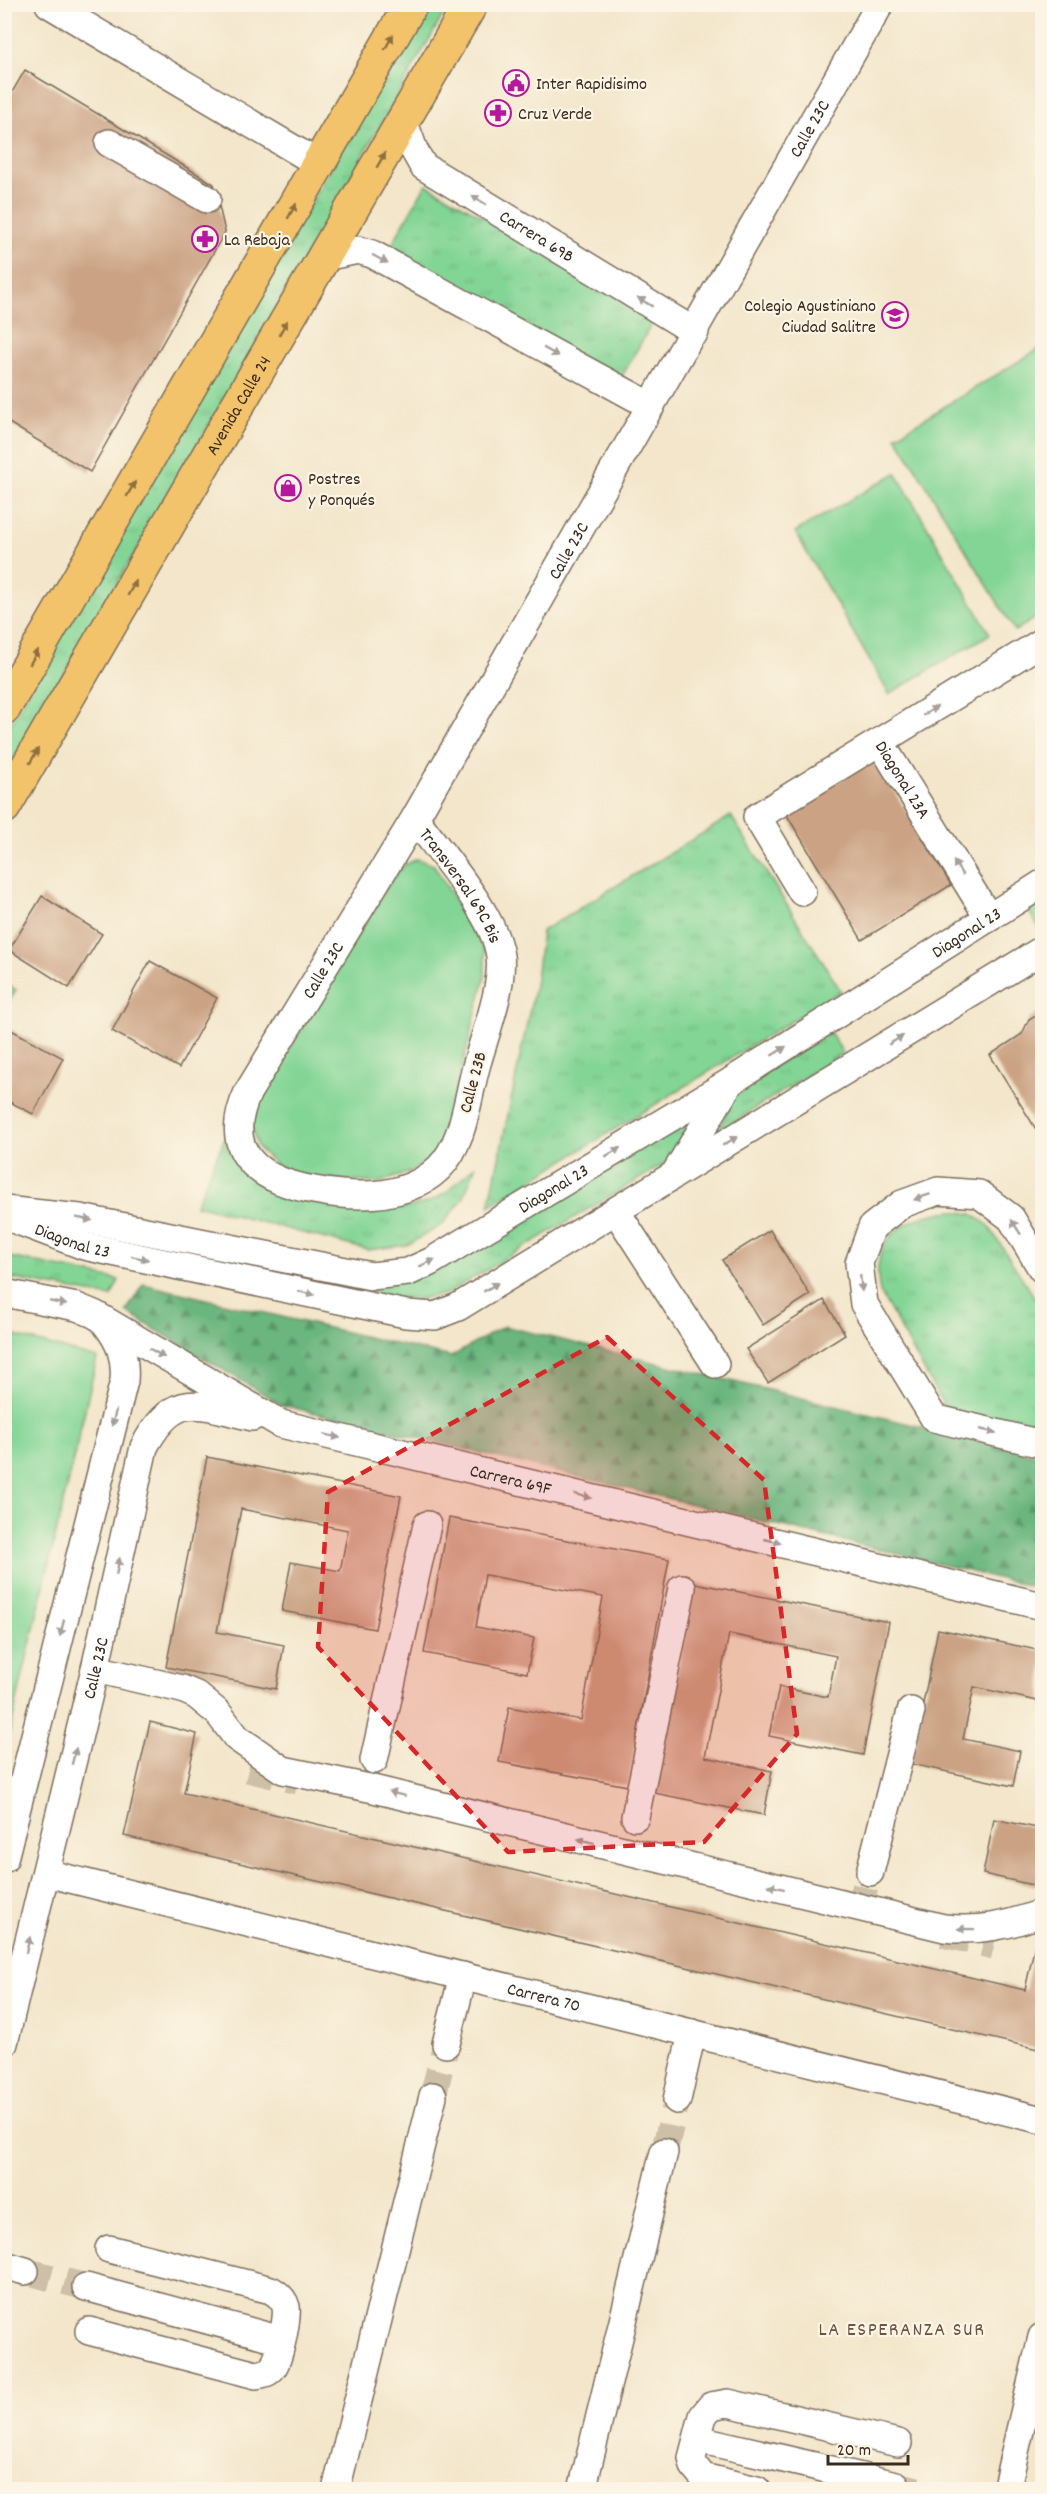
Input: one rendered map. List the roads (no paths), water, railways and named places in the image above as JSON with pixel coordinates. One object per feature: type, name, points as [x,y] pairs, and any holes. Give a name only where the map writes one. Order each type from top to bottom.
[{"type":"main road","points":[[4,708],[411,4]]},
{"type":"main road","name":"Avenida Calle 24","points":[[4,807],[471,4]]},
{"type":"street","points":[[49,4],[319,164]]},
{"type":"street","name":"Calle 23C","points":[[410,1186],[378,1195],[345,1196],[292,1186],[258,1170],[244,1151],[240,1140],[240,1108],[415,818],[695,332],[880,4]]},
{"type":"street","name":"Carrera 69B","points":[[404,120],[414,150],[423,165],[564,254],[695,332]]},
{"type":"street","points":[[109,142],[207,199]]},
{"type":"street","points":[[324,257],[358,250],[372,254],[651,406]]},
{"type":"street","name":"Diagonal 23A","points":[[989,918],[880,742],[1042,642]]},
{"type":"street","points":[[802,892],[757,817],[880,742]]},
{"type":"street","name":"Transversal 69C Bis","points":[[415,818],[493,927],[501,957]]},
{"type":"street","name":"Diagonal 23","points":[[4,1210],[80,1218],[371,1276],[408,1272],[430,1262],[730,1082],[1042,884]]},
{"type":"street","name":"Diagonal 23","points":[[4,1216],[84,1246],[423,1317],[435,1316],[458,1307],[1042,950]]},
{"type":"street","name":"Calle 23B","points":[[410,1186],[438,1169],[455,1147],[496,998],[501,957]]},
{"type":"street","points":[[674,1175],[730,1082]]},
{"type":"street","points":[[1042,1269],[1011,1218],[979,1194],[938,1191],[902,1204],[872,1227],[859,1263],[864,1304],[934,1418],[1042,1444]]},
{"type":"street","points":[[616,1211],[715,1364]]},
{"type":"street","name":"Carrera 69F","points":[[4,1293],[77,1307],[281,1424],[1042,1606]]},
{"type":"street","points":[[4,1859],[124,1381],[125,1369],[119,1342],[106,1324]]},
{"type":"street","name":"Calle 23C","points":[[4,2043],[95,1669],[144,1447],[156,1425],[180,1406],[193,1404],[281,1424]]},
{"type":"street","points":[[374,1760],[427,1525]]},
{"type":"street","points":[[635,1817],[682,1588]]},
{"type":"street","points":[[95,1669],[182,1689],[196,1695],[218,1713],[237,1738],[287,1772],[380,1790],[944,1928],[986,1929],[1007,1926],[1042,1913]]},
{"type":"street","points":[[196,1695],[221,1743],[248,1769]]},
{"type":"street","points":[[870,1872],[911,1711]]},
{"type":"street","name":"Carrera 70","points":[[46,1873],[1042,2120]]},
{"type":"street","points":[[994,1946],[1042,1930]]},
{"type":"street","points":[[446,2044],[463,1976]]},
{"type":"street","points":[[676,2100],[692,2033]]},
{"type":"street","points":[[336,2490],[434,2096]]},
{"type":"street","points":[[582,2490],[664,2152]]},
{"type":"street","points":[[89,2331],[256,2375],[266,2373],[275,2365],[286,2314],[281,2297],[271,2290],[109,2249]]},
{"type":"street","points":[[86,2287],[281,2340]]},
{"type":"street","points":[[1006,2490],[1042,2337]]},
{"type":"street","points":[[757,2490],[703,2477],[697,2472],[692,2458],[703,2416],[711,2406],[719,2402],[898,2443]]},
{"type":"street","points":[[698,2439],[896,2485]]},
{"type":"tunnel","points":[[248,1769],[298,1781]]},
{"type":"tunnel","points":[[857,1913],[870,1872]]},
{"type":"tunnel","points":[[943,1934],[994,1946]]},
{"type":"tunnel","points":[[433,2096],[446,2044]]},
{"type":"tunnel","points":[[664,2152],[677,2100]]},
{"type":"tunnel","points":[[25,2271],[86,2287]]},
{"type":"tunnel","points":[[896,2485],[917,2490]]},
{"type":"place","name":"Inter Rapidisimo","points":[[516,83]]},
{"type":"place","name":"Cruz Verde","points":[[498,113]]},
{"type":"place","name":"La Rebaja","points":[[205,239]]},
{"type":"place","name":"Colegio Agustiniano Ciudad Salitre","points":[[895,315]]},
{"type":"place","name":"Postres y Ponqués","points":[[288,488]]},
{"type":"district","name":"LA ESPERANZA SUR","points":[[902,2328]]}]
